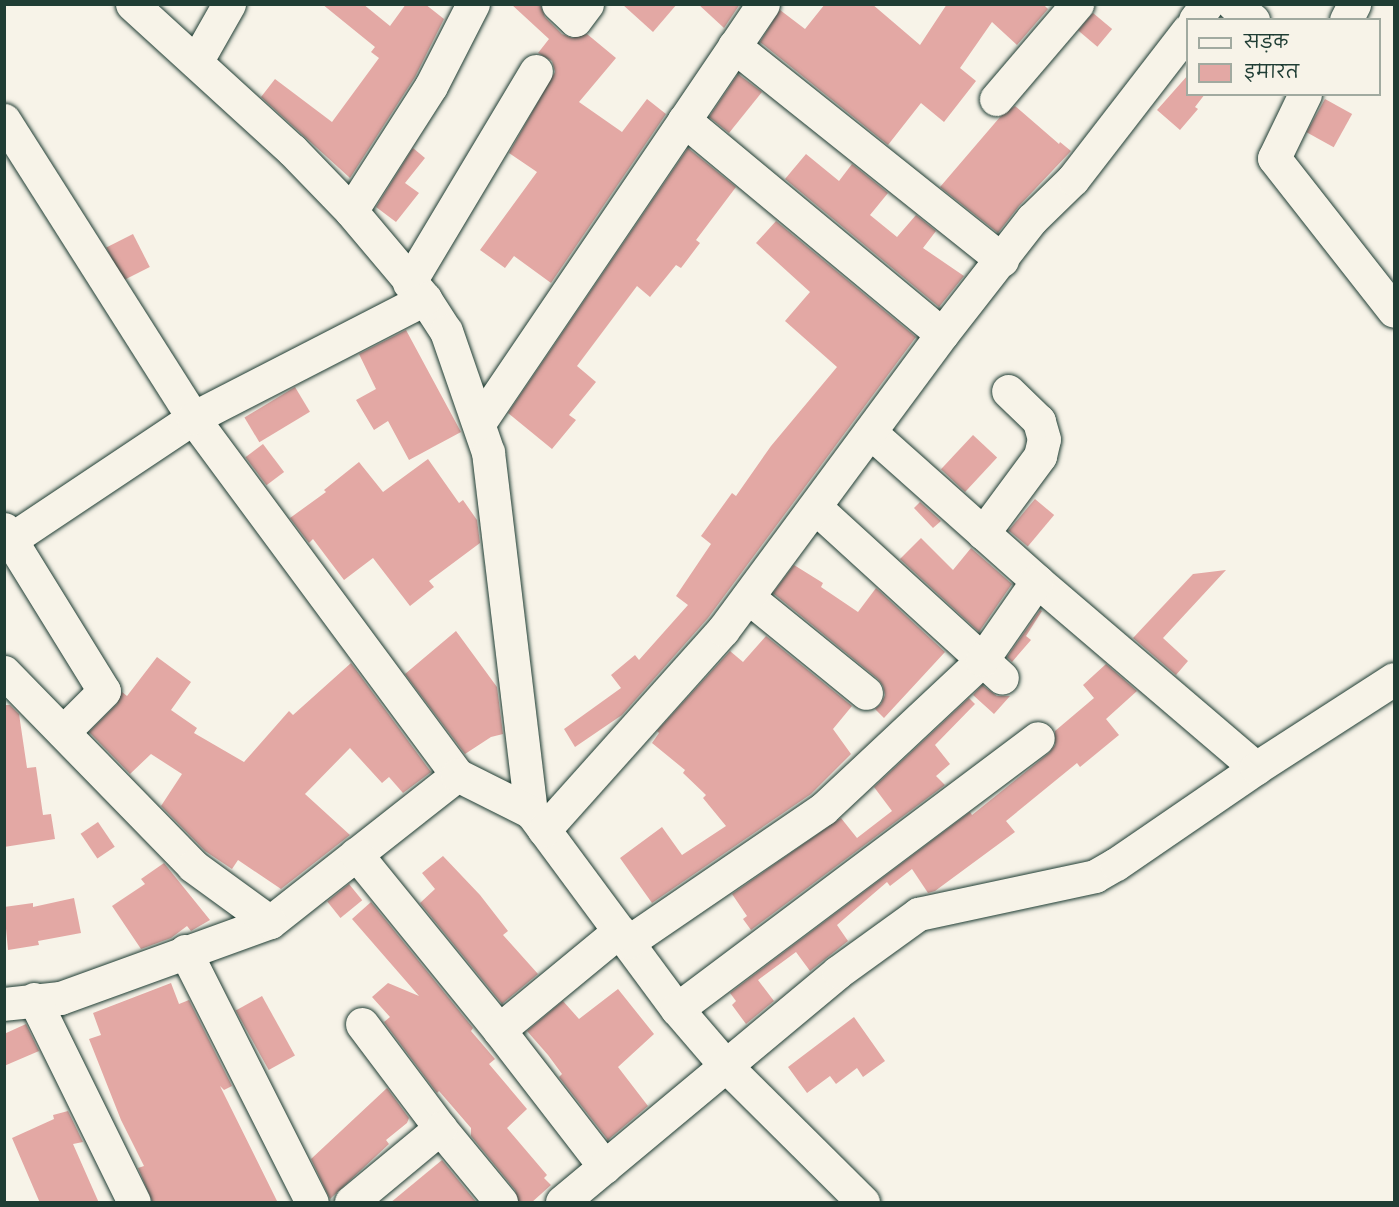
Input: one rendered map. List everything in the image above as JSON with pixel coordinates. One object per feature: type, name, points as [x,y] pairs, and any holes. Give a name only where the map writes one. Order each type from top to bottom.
[{"type":"street","points":[[132,4],[292,150],[351,211],[417,291],[446,331],[488,452],[538,821]]},
{"type":"street","points":[[196,62],[229,4]]},
{"type":"street","points":[[351,211],[431,86],[473,4]]},
{"type":"street","points":[[558,4],[575,20],[587,4]]},
{"type":"street","points":[[479,423],[763,4]]},
{"type":"street","points":[[996,99],[1077,4]]},
{"type":"street","points":[[1196,18],[1207,4]]},
{"type":"street","points":[[1233,4],[1250,18]]},
{"type":"street","points":[[1347,18],[1354,4]]},
{"type":"street","points":[[538,821],[723,630],[942,334],[1032,219],[1073,179],[1186,33]]},
{"type":"street","points":[[734,45],[1002,260]]},
{"type":"street","points":[[63,732],[104,691],[7,538],[193,418],[417,291],[536,71]]},
{"type":"street","points":[[1304,96],[1274,158],[1395,312]]},
{"type":"street","points":[[4,120],[193,418],[457,775],[538,821],[677,1009],[726,1066],[863,1203]]},
{"type":"street","points":[[684,120],[942,334]]},
{"type":"street","points":[[983,533],[1040,456],[1044,439],[1039,421],[1008,391]]},
{"type":"street","points":[[870,432],[1037,581],[1257,768]]},
{"type":"street","points":[[815,507],[992,669]]},
{"type":"street","points":[[500,1030],[623,936],[823,809],[992,669],[1037,581]]},
{"type":"street","points":[[748,597],[866,693]]},
{"type":"street","points":[[4,672],[193,866],[270,922]]},
{"type":"street","points":[[562,1203],[838,972],[918,914],[1095,876],[1395,679]]},
{"type":"street","points":[[677,1009],[1038,738]]},
{"type":"street","points":[[134,1203],[19,1002],[60,998],[270,922],[457,775]]},
{"type":"street","points":[[356,854],[500,1030],[605,1167]]},
{"type":"street","points":[[185,951],[312,1203]]},
{"type":"street","points":[[362,1024],[440,1128],[501,1203]]},
{"type":"street","points":[[351,1203],[440,1128]]},
{"type":"building","points":[[322,4],[363,4],[390,26],[406,4],[425,4],[444,19],[415,77],[350,178],[261,97],[275,79],[332,122],[379,58],[371,52],[375,47]]},
{"type":"building","points":[[511,4],[540,4],[545,17],[562,34],[572,38],[587,34],[616,58],[579,102],[622,132],[647,99],[666,114],[551,283],[514,256],[505,268],[480,250],[537,172],[509,153],[555,72],[552,61],[538,53],[549,39]]},
{"type":"building","points":[[622,4],[677,4],[653,32]]},
{"type":"building","points":[[698,4],[740,4],[724,28]]},
{"type":"building","points":[[825,4],[872,4],[920,45],[947,4],[1043,4],[1048,9],[1017,45],[992,22],[960,68],[976,81],[944,122],[921,103],[888,145],[760,42],[780,10],[805,29]]},
{"type":"building","points":[[1093,13],[1112,29],[1097,47],[1078,31]]},
{"type":"building","points":[[738,74],[762,92],[729,133],[709,117]]},
{"type":"building","points":[[1186,77],[1186,96],[1203,96],[1195,107],[1198,109],[1180,130],[1157,110]]},
{"type":"building","points":[[1325,99],[1352,114],[1334,147],[1307,132]]},
{"type":"building","points":[[1015,106],[1059,144],[1060,142],[1071,151],[1019,206],[998,233],[940,187],[1000,117]]},
{"type":"building","points":[[413,148],[425,158],[405,183],[419,193],[396,222],[376,207]]},
{"type":"building","points":[[688,148],[736,187],[696,240],[700,243],[681,268],[676,265],[650,297],[637,286],[577,366],[596,382],[569,415],[576,420],[552,449],[508,413]]},
{"type":"building","points":[[806,154],[839,181],[852,164],[888,193],[870,215],[897,237],[916,215],[936,231],[923,248],[964,276],[939,307],[785,179]]},
{"type":"building","points":[[776,221],[916,337],[708,618],[622,715],[575,747],[564,729],[621,688],[611,675],[635,655],[639,660],[688,605],[676,596],[711,544],[701,536],[732,493],[736,496],[771,446],[837,367],[785,321],[810,292],[756,243]]},
{"type":"building","points":[[133,234],[150,267],[123,281],[106,248]]},
{"type":"building","points":[[406,330],[461,432],[409,460],[388,421],[374,430],[356,400],[376,389],[359,354]]},
{"type":"building","points":[[295,387],[310,412],[259,442],[244,417]]},
{"type":"building","points":[[973,435],[997,458],[965,492],[941,469]]},
{"type":"building","points":[[263,444],[284,472],[266,485],[245,457]]},
{"type":"building","points":[[428,459],[459,503],[463,500],[477,520],[480,543],[429,581],[434,587],[410,606],[373,558],[344,580],[313,539],[309,543],[290,518],[326,492],[324,490],[359,462],[383,492]]},
{"type":"building","points":[[1035,499],[1054,515],[1028,546],[1009,530]]},
{"type":"building","points":[[920,502],[941,521],[933,528],[914,508]]},
{"type":"building","points":[[921,538],[953,570],[971,548],[1012,584],[979,632],[900,559]]},
{"type":"building","points":[[794,565],[823,583],[821,587],[858,612],[876,588],[945,652],[884,718],[875,709],[881,704],[885,695],[878,679],[773,593]]},
{"type":"building","points":[[1226,570],[1163,638],[1188,661],[1176,675],[1133,638],[1193,574]]},
{"type":"building","points":[[1040,610],[1042,611],[1026,636],[1031,640],[1012,662],[1007,657]]},
{"type":"building","points":[[456,631],[497,687],[503,734],[491,737],[465,754],[405,674]]},
{"type":"building","points":[[766,636],[852,706],[833,729],[851,754],[811,794],[652,903],[620,858],[662,827],[682,855],[726,826],[703,798],[706,795],[683,773],[685,770],[652,743],[659,733],[657,731],[730,651],[743,662]]},
{"type":"building","points":[[157,657],[191,682],[171,710],[197,728],[194,733],[244,762],[289,711],[293,715],[351,663],[431,772],[403,793],[389,777],[382,783],[350,748],[305,794],[350,835],[281,889],[238,860],[232,869],[205,851],[161,806],[182,774],[151,754],[130,774],[89,732],[117,704],[122,692],[127,696]]},
{"type":"building","points":[[1106,664],[1137,691],[1106,719],[1119,735],[1080,767],[1077,763],[1006,821],[1015,832],[935,891],[928,893],[912,869],[890,886],[887,882],[837,925],[848,941],[810,971],[796,952],[758,980],[774,1001],[746,1024],[732,1005],[736,1001],[730,993],[970,812],[972,815],[1049,753],[1055,745],[1055,731],[1094,698],[1083,685]]},
{"type":"building","points":[[982,685],[997,696],[1010,696],[994,714],[973,695]]},
{"type":"building","points":[[969,698],[975,704],[935,745],[950,764],[936,776],[945,785],[751,930],[743,919],[747,916],[732,894],[841,818],[857,838],[892,811],[874,787]]},
{"type":"building","points":[[4,705],[10,705],[19,714],[27,768],[36,767],[43,815],[51,814],[55,839],[4,847]]},
{"type":"building","points":[[98,822],[115,847],[97,859],[81,834]]},
{"type":"building","points":[[443,856],[480,895],[508,931],[503,935],[538,974],[502,1004],[420,903],[435,889],[422,873]]},
{"type":"building","points":[[164,863],[210,920],[191,931],[187,926],[171,938],[141,949],[112,906],[145,884],[141,879]]},
{"type":"building","points":[[349,884],[362,900],[340,918],[327,902]]},
{"type":"building","points":[[74,898],[81,933],[38,941],[39,945],[8,950],[4,907],[33,903],[33,907]]},
{"type":"building","points":[[371,902],[473,1028],[471,1031],[495,1059],[489,1064],[527,1109],[507,1128],[547,1175],[544,1178],[551,1185],[531,1203],[519,1203],[515,1190],[471,1136],[471,1128],[439,1091],[437,1093],[384,1022],[390,1017],[372,997],[388,983],[419,996],[352,919]]},
{"type":"building","points":[[171,983],[179,1004],[189,1000],[232,1086],[224,1090],[220,1086],[278,1203],[153,1203],[138,1168],[144,1166],[121,1120],[89,1039],[101,1035],[93,1013]]},
{"type":"building","points":[[618,989],[654,1034],[618,1067],[648,1106],[608,1140],[559,1077],[562,1074],[548,1055],[527,1031],[563,1001],[579,1019]]},
{"type":"building","points":[[262,996],[295,1055],[269,1070],[236,1011]]},
{"type":"building","points":[[854,1017],[885,1061],[863,1077],[857,1068],[836,1084],[830,1076],[807,1093],[788,1067]]},
{"type":"building","points":[[26,1024],[39,1051],[4,1066],[4,1034]]},
{"type":"building","points":[[387,1088],[409,1118],[407,1123],[386,1140],[389,1144],[330,1199],[311,1159]]},
{"type":"building","points":[[68,1111],[83,1142],[73,1144],[99,1203],[40,1203],[12,1138],[54,1119],[53,1115]]},
{"type":"building","points":[[442,1160],[477,1203],[390,1203]]}]
